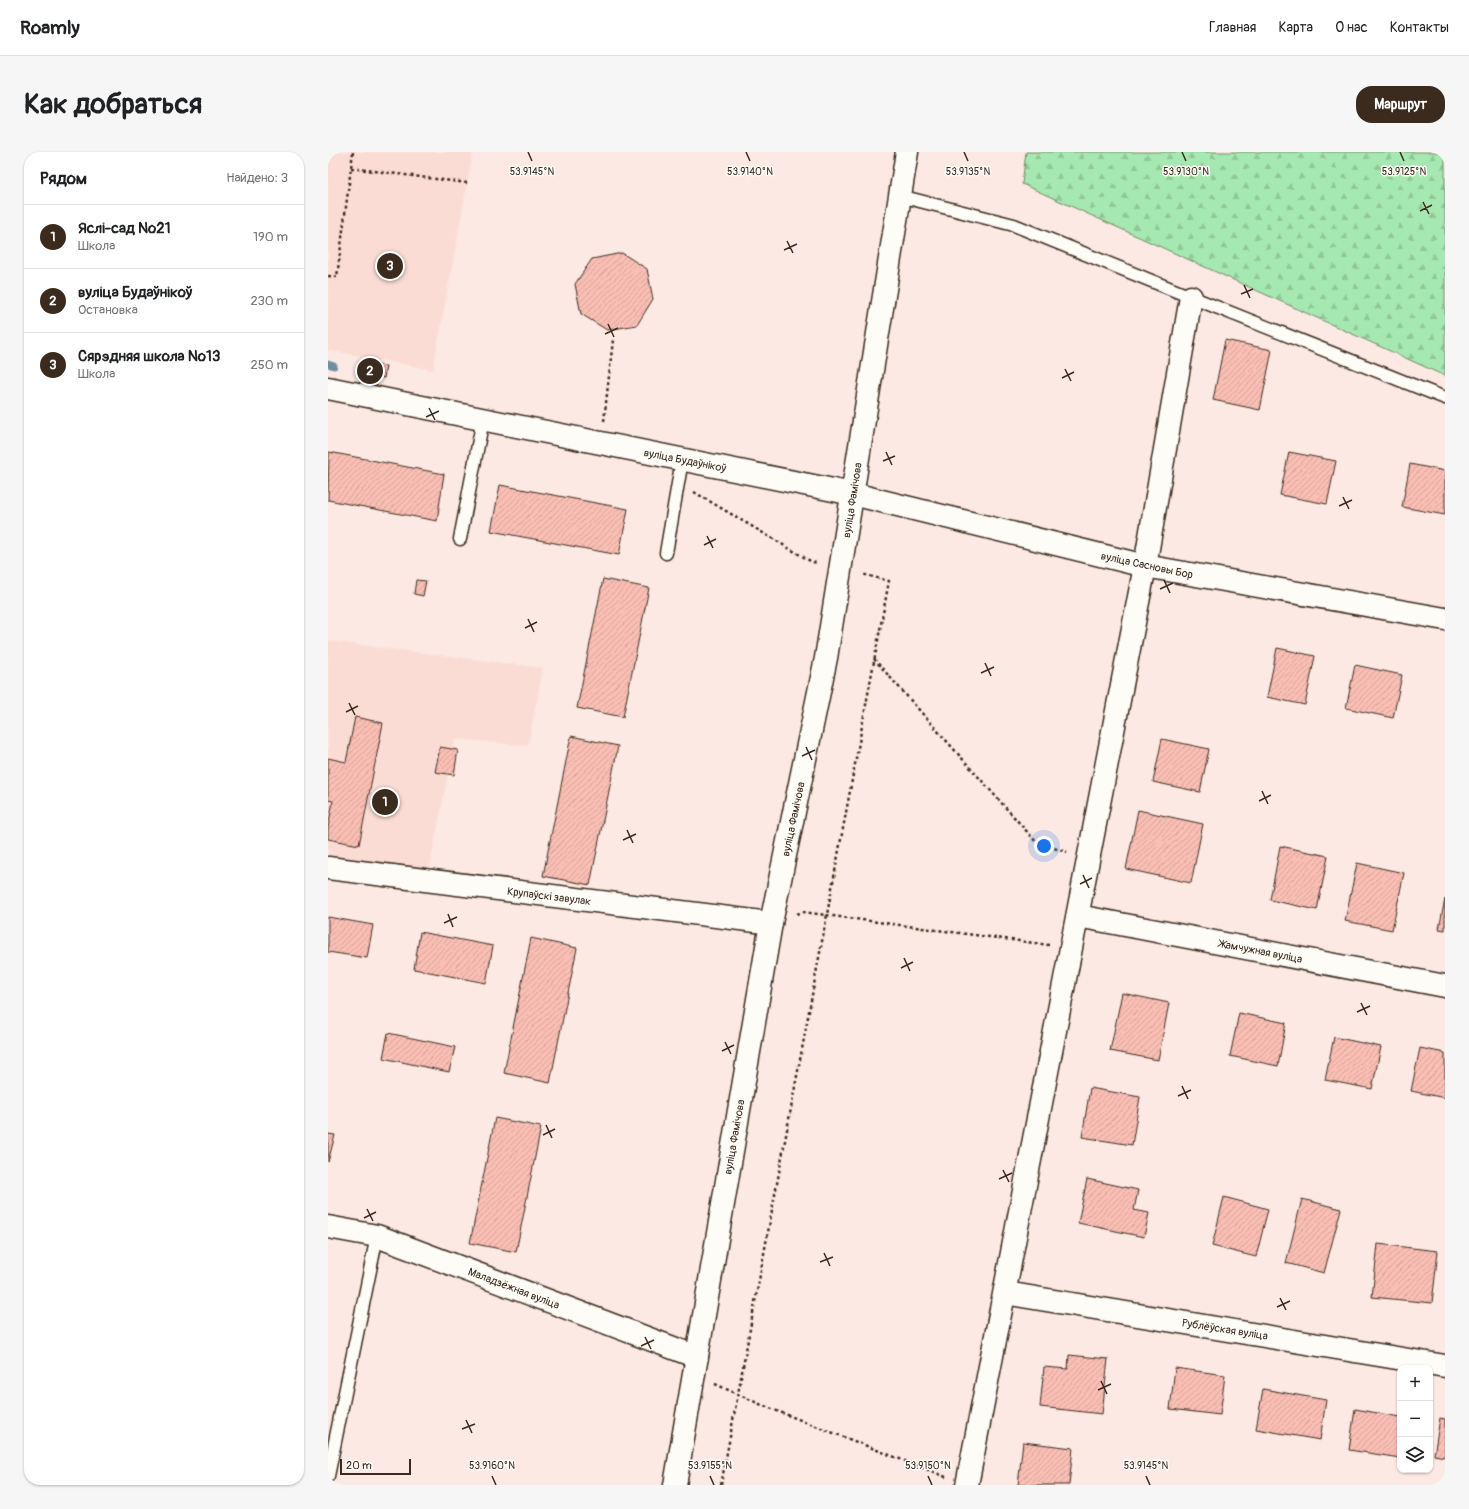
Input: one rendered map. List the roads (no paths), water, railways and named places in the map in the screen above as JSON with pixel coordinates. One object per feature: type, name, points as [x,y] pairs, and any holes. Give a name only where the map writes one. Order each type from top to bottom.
[{"type":"street","name":"вуліца Фамічова","points":[[675,1485],[771,923],[826,658],[907,152]]},
{"type":"street","points":[[967,1485],[1146,566],[1191,297]]},
{"type":"street","name":"вуліца Будаўнікоў","points":[[328,388],[853,494]]},
{"type":"street","name":"вуліца Сасновы Бор","points":[[853,494],[1146,566],[1445,619]]},
{"type":"street","name":"Крупаўскі завулак","points":[[328,868],[771,923]]},
{"type":"street","name":"Жамчужная вуліца","points":[[1078,916],[1445,986]]},
{"type":"street","name":"Маладзёжная вуліца","points":[[328,1226],[377,1236],[697,1357]]},
{"type":"street","name":"Рублёўская вуліца","points":[[1005,1293],[1445,1366]]},
{"type":"lane","points":[[900,196],[1014,225],[1445,398]]},
{"type":"lane","points":[[460,539],[483,419]]},
{"type":"lane","points":[[666,553],[682,460]]},
{"type":"lane","points":[[328,1476],[377,1236]]},
{"type":"waterway","points":[[328,364],[334,366]]},
{"type":"place","name":"Сярэдняя школа №13","points":[[390,266]]},
{"type":"place","name":"вуліца Будаўнікоў","points":[[370,371]]},
{"type":"place","name":"Яслі-сад №21","points":[[385,802]]}]
